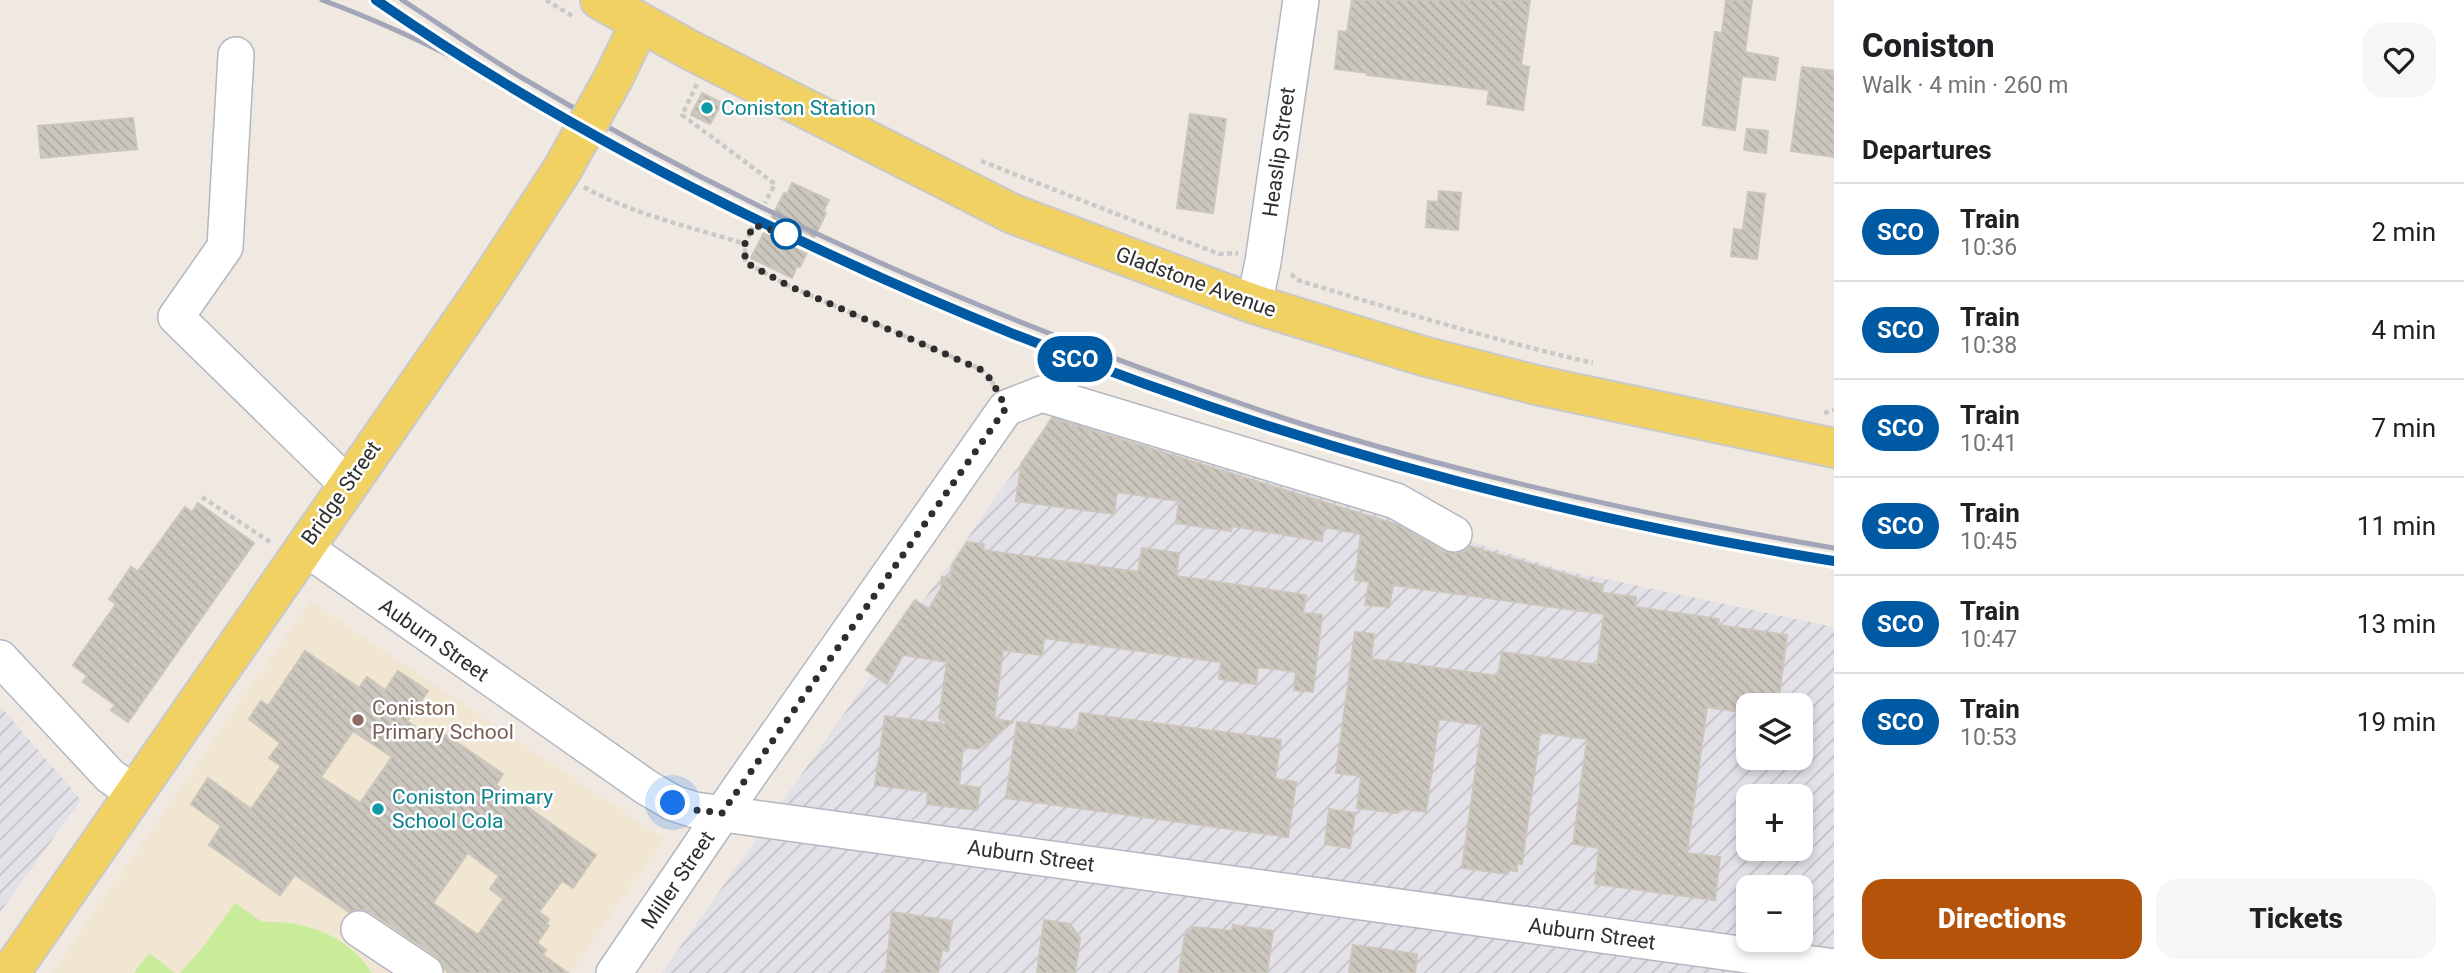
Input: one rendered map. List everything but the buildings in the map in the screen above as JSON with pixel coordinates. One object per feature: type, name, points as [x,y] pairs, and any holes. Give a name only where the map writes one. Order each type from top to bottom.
[{"type":"main road","name":"Gladstone Avenue","points":[[589,10],[645,11],[702,57],[1013,214],[1254,304],[1410,352],[1514,380],[1834,447]]},
{"type":"main road","name":"Bridge Street","points":[[10,973],[134,793],[287,545],[348,485],[485,288],[572,178],[645,11]]},
{"type":"street","name":"Heaslip Street","points":[[1254,304],[1264,261],[1301,0]]},
{"type":"street","points":[[236,55],[225,247],[176,317],[348,485]]},
{"type":"street","points":[[1006,408],[1042,394],[1396,500],[1454,534]]},
{"type":"street","name":"Miller Street","points":[[614,973],[722,813],[1006,408]]},
{"type":"street","name":"Auburn Street","points":[[287,545],[646,788],[673,803],[695,810],[1834,967]]},
{"type":"street","points":[[0,658],[110,776],[134,793]]},
{"type":"street","points":[[359,929],[425,973]]},
{"type":"path","points":[[546,0],[589,10]]},
{"type":"path","points":[[697,83],[682,115],[775,184],[765,203]]},
{"type":"path","name":"Gladstone Avenue","points":[[981,160],[1220,254],[1242,253]]},
{"type":"path","points":[[572,178],[602,197],[650,215],[745,243]]},
{"type":"path","points":[[754,225],[745,243],[745,262],[789,286],[982,370],[992,381],[1006,408]]},
{"type":"path","points":[[1287,269],[1297,280],[1377,305],[1514,345],[1602,365]]},
{"type":"path","points":[[1814,410],[1827,413],[1834,410]]},
{"type":"path","points":[[202,496],[287,545]]},
{"type":"shaded area","points":[[1056,412],[1562,570],[1834,627],[1834,973],[662,973]]},
{"type":"shaded area","name":"Coniston Primary School","points":[[310,601],[664,839],[571,973],[52,973]]},
{"type":"shaded area","points":[[0,706],[81,800],[0,912]]},
{"type":"green space","points":[[235,903],[262,922],[294,924],[324,932],[351,949],[372,973],[180,973]]},
{"type":"green space","points":[[149,953],[175,973],[134,973]]},
{"type":"railway","points":[[322,0],[448,55],[671,177],[762,223],[952,309],[1074,358],[1197,403],[1448,479],[1704,538],[1834,561]]},
{"type":"railway","points":[[375,0],[436,39]]},
{"type":"railway","points":[[402,0],[504,67],[678,165],[842,246],[925,283],[1094,351],[1218,396],[1397,452],[1520,484],[1645,512],[1834,548]]},
{"type":"train","name":"SCO","points":[[376,0],[522,93],[653,168],[906,290],[1086,363],[1198,404],[1428,475],[1529,501],[1739,545],[1834,561]]},
{"type":"place","name":"Coniston Station","points":[[707,108]]},
{"type":"place","name":"Coniston Primary School","points":[[358,720]]},
{"type":"place","name":"Coniston Primary School Cola","points":[[378,809]]},
{"type":"route","points":[[673,803],[695,810],[722,813],[1006,408],[992,381],[982,370],[789,286],[745,262],[745,243],[754,225],[786,234]]}]
